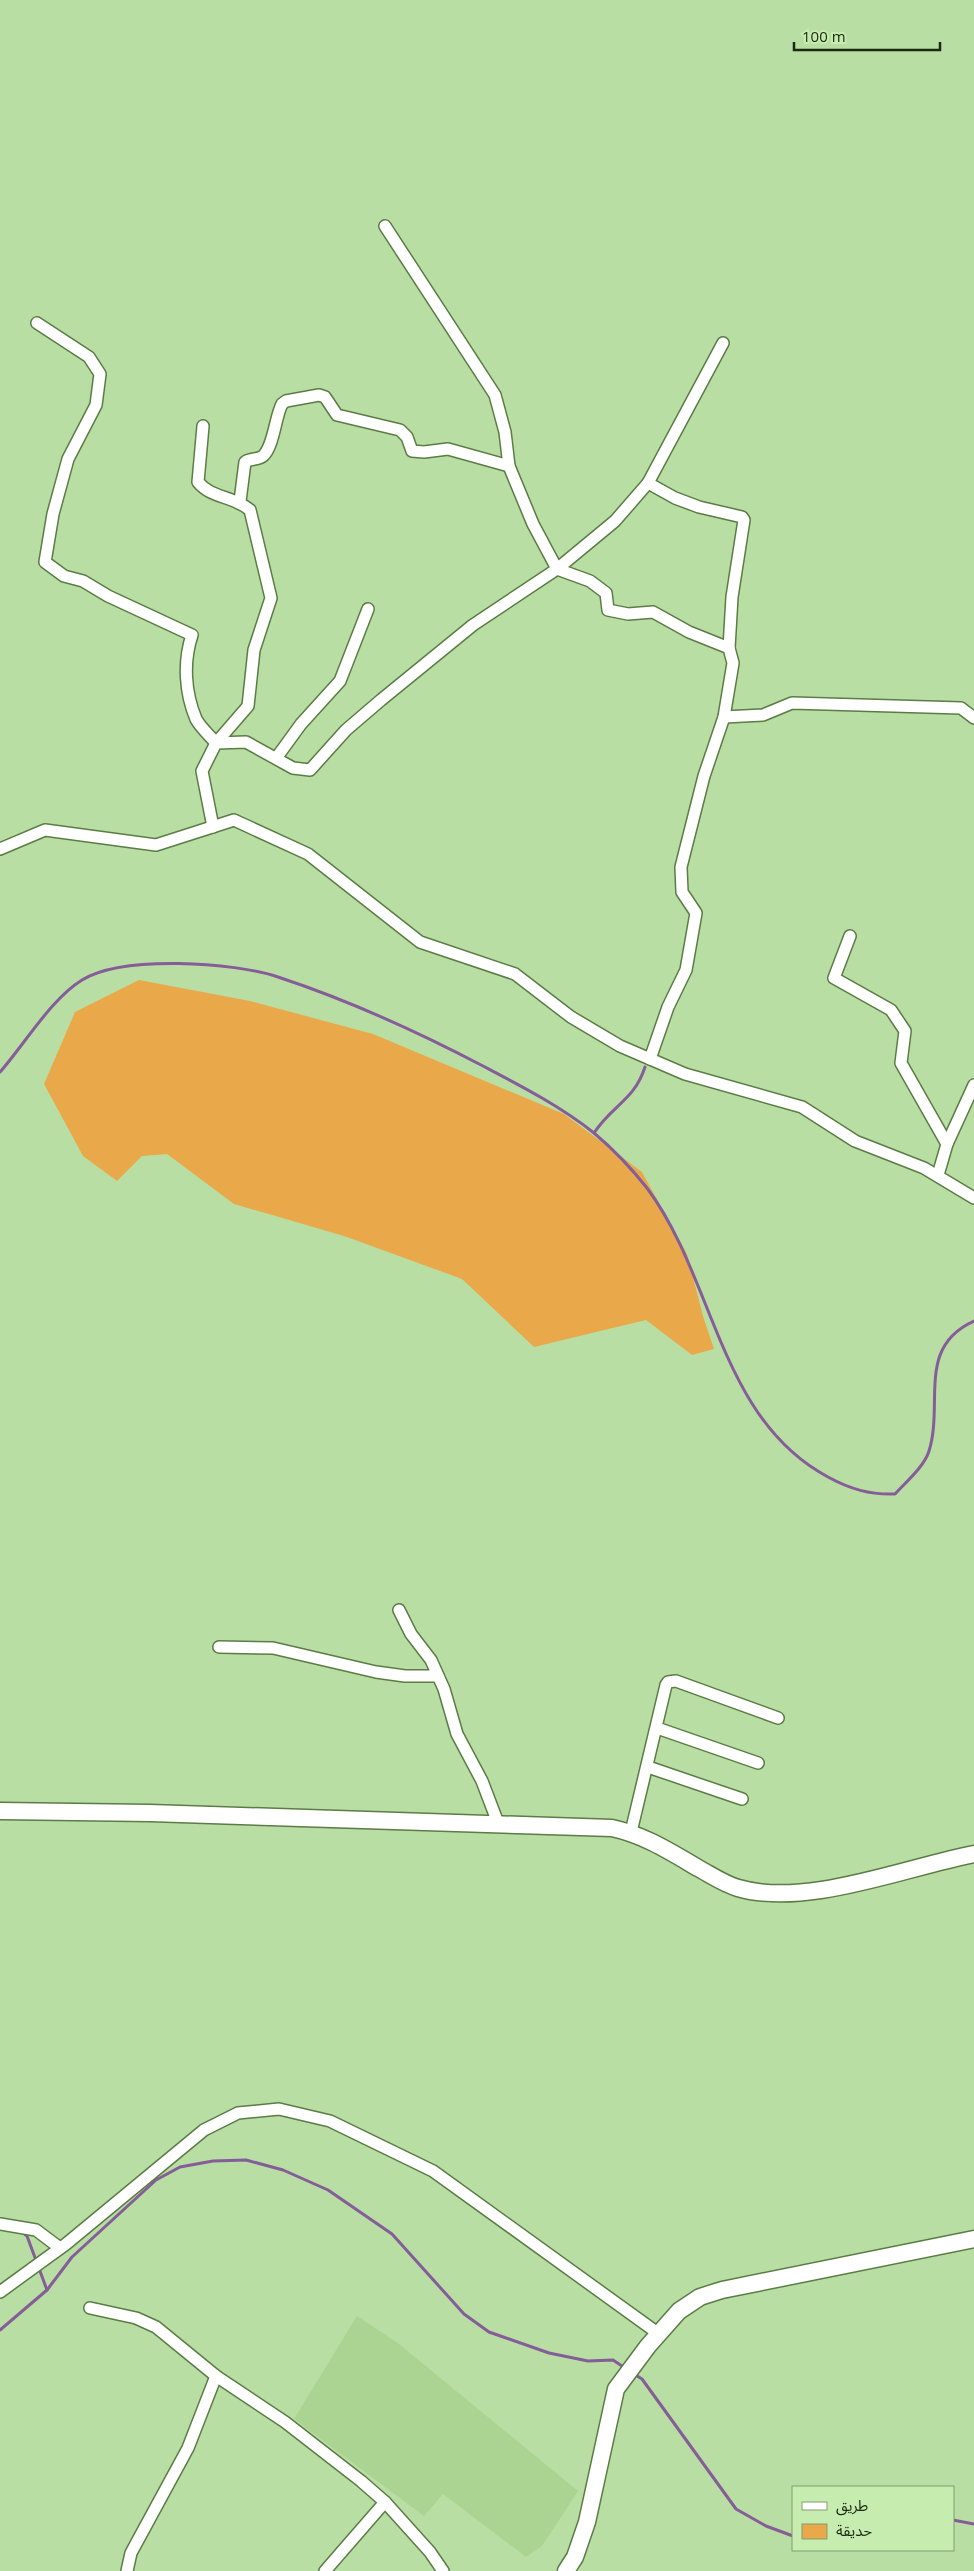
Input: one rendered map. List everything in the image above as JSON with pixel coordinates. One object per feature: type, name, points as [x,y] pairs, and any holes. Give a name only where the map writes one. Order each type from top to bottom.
[{"type":"street","points":[[385,226],[495,395],[505,432],[510,466],[533,524],[557,568],[590,581],[606,593],[608,610],[628,614],[653,612],[689,632],[729,648]]},
{"type":"street","points":[[37,324],[89,357],[100,374],[96,405],[68,459],[53,514],[45,562],[64,576],[83,581],[108,596],[192,635],[188,645],[185,684],[197,720],[216,743]]},
{"type":"street","points":[[216,743],[246,742],[277,757],[294,768],[310,770],[346,730],[473,625],[557,568],[615,521],[648,483],[723,343]]},
{"type":"street","points":[[240,501],[245,462],[250,459],[260,458],[266,451],[282,404],[286,401],[319,395],[328,399],[337,415],[400,430],[406,437],[412,451],[424,452],[448,449],[510,466]]},
{"type":"street","points":[[203,426],[198,482],[206,491],[240,501],[250,510],[271,598],[254,650],[248,706],[216,743],[202,771],[213,827]]},
{"type":"street","points":[[648,483],[699,507],[742,517],[744,520],[732,597],[729,648],[733,663],[724,717],[704,776],[681,867],[682,892],[696,913],[686,970],[668,1007],[650,1059]]},
{"type":"street","points":[[277,757],[301,724],[340,681],[368,609]]},
{"type":"street","points":[[724,717],[763,715],[792,703],[961,708],[974,718]]},
{"type":"street","points":[[0,849],[44,830],[156,845],[234,820],[308,854],[420,942],[515,974],[571,1017],[593,1031],[685,1074],[802,1108],[855,1141],[938,1175],[974,1198]]},
{"type":"street","points":[[850,936],[834,978],[891,1010],[905,1031],[900,1063],[948,1144]]},
{"type":"street","points":[[938,1175],[948,1144],[974,1085]]},
{"type":"street","points":[[400,1610],[411,1634],[431,1660],[457,1734],[482,1781],[498,1824]]},
{"type":"street","points":[[219,1647],[273,1648],[386,1673],[413,1677],[438,1676]]},
{"type":"street","points":[[631,1832],[666,1685],[672,1681],[778,1718]]},
{"type":"street","points":[[657,1728],[758,1763]]},
{"type":"street","points":[[648,1767],[742,1799]]},
{"type":"street","points":[[0,1811],[150,1813],[593,1826],[631,1832],[647,1838],[722,1882],[739,1888],[785,1893],[826,1888],[974,1854]]},
{"type":"street","points":[[0,2292],[60,2248],[204,2130],[238,2113],[279,2109],[330,2121],[434,2171],[659,2334]]},
{"type":"street","points":[[0,2224],[36,2230],[60,2248]]},
{"type":"street","points":[[563,2570],[575,2557],[587,2522],[616,2389],[648,2346],[679,2311],[700,2297],[722,2290],[972,2240]]},
{"type":"street","points":[[90,2308],[136,2318],[156,2328],[216,2376],[285,2422],[385,2502],[430,2552],[443,2571]]},
{"type":"street","points":[[127,2571],[131,2553],[188,2448],[216,2376]]},
{"type":"street","points":[[325,2571],[385,2502]]},
{"type":"shaded area","points":[[357,2316],[399,2344],[578,2491],[542,2546],[526,2557],[443,2494],[424,2516],[294,2419]]},
{"type":"green space","points":[[139,980],[250,1001],[373,1034],[564,1114],[642,1172],[687,1254],[703,1316],[714,1349],[692,1355],[646,1320],[534,1347],[462,1279],[344,1236],[234,1204],[167,1154],[142,1156],[117,1181],[83,1156],[44,1084],[75,1012]]},
{"type":"waterway","points":[[0,1072],[49,1010],[82,980],[100,972],[150,964],[207,965],[259,972],[278,977],[356,1006],[458,1053],[554,1105],[594,1133],[622,1159],[647,1188],[670,1224],[689,1263],[722,1345],[741,1384],[763,1420],[792,1452],[828,1477],[860,1490],[895,1494],[923,1463],[927,1457],[933,1433],[935,1378],[938,1361],[945,1346],[956,1332],[974,1321]]},
{"type":"waterway","points":[[594,1133],[635,1088],[645,1067]]},
{"type":"waterway","points":[[0,2330],[47,2290],[72,2257],[156,2180],[180,2167],[213,2161],[246,2160],[283,2170],[328,2190],[392,2234],[464,2314],[489,2332],[549,2353],[588,2361],[613,2360],[625,2368]]},
{"type":"waterway","points":[[21,2231],[27,2236],[47,2290]]},
{"type":"waterway","points":[[634,2374],[642,2379],[736,2509],[766,2526],[792,2536]]},
{"type":"waterway","points":[[954,2520],[974,2524]]}]
